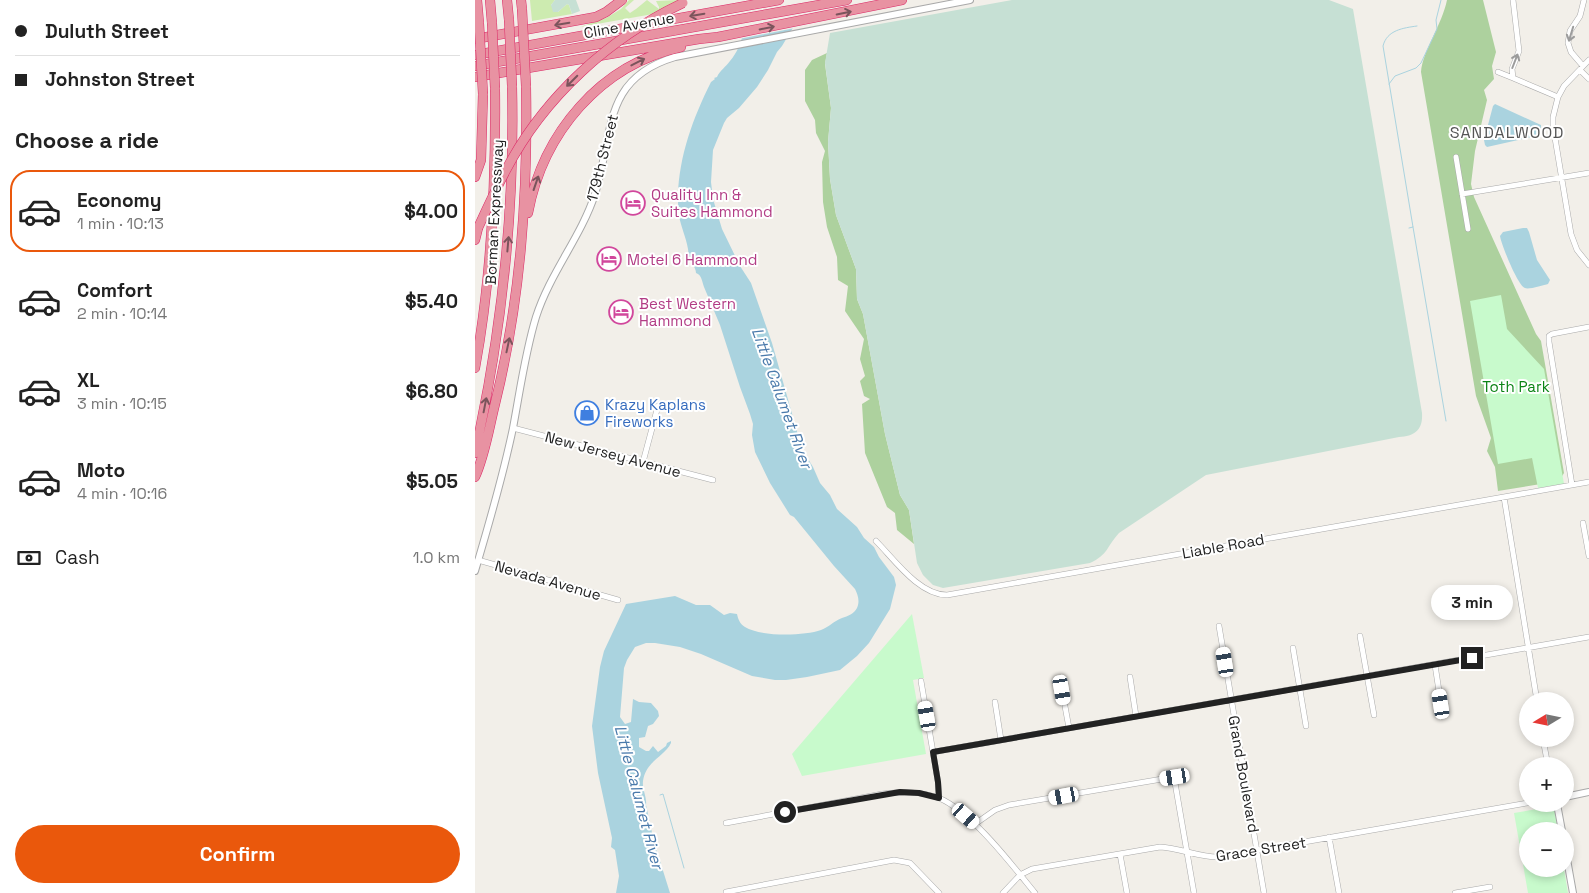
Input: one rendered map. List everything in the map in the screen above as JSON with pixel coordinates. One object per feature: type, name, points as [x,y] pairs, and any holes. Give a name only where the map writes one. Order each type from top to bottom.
[{"type":"highway","points":[[475,177],[481,160],[483,94],[477,0]]},
{"type":"highway","name":"Borman Expressway","points":[[475,368],[483,316],[494,208],[495,88],[490,0]]},
{"type":"highway","name":"Borman Expressway","points":[[475,453],[493,366],[506,265],[512,169],[512,86],[507,0]]},
{"type":"highway","points":[[475,39],[596,17],[607,12],[622,0]]},
{"type":"highway","name":"Cline Avenue","points":[[475,54],[779,0]]},
{"type":"highway","name":"Cline Avenue","points":[[475,66],[847,0]]},
{"type":"highway","points":[[475,77],[738,34],[903,0]]},
{"type":"highway","points":[[475,240],[478,228],[510,162],[523,141],[557,96],[585,69],[621,40],[646,23],[687,2]]},
{"type":"highway","points":[[521,5],[526,86],[526,163],[522,248]]},
{"type":"highway","points":[[475,478],[488,433],[510,338],[522,248],[534,188],[552,144],[584,102],[625,69],[647,58],[719,37]]},
{"type":"street","name":"179th Street","points":[[475,571],[513,428],[525,362],[537,314],[595,194],[613,112],[621,94],[633,80],[655,64],[675,57],[970,0]]},
{"type":"street","points":[[1513,0],[1519,51],[1512,69],[1513,78]]},
{"type":"street","points":[[1583,0],[1580,16],[1570,32],[1568,43],[1571,52],[1586,64],[1589,79]]},
{"type":"street","points":[[1586,64],[1564,86],[1558,96],[1553,126],[1571,234],[1577,250],[1589,265]]},
{"type":"street","points":[[1498,72],[1558,96]]},
{"type":"street","points":[[1456,157],[1467,229]]},
{"type":"street","points":[[1462,194],[1589,173]]},
{"type":"street","points":[[1572,485],[1549,336],[1589,327]]},
{"type":"street","points":[[643,462],[658,406]]},
{"type":"street","name":"New Jersey Avenue","points":[[513,428],[713,480]]},
{"type":"street","name":"Liable Road","points":[[876,541],[924,588],[939,595],[947,595],[1589,482]]},
{"type":"street","points":[[1504,497],[1535,692]]},
{"type":"street","points":[[1583,523],[1589,556]]},
{"type":"street","name":"Nevada Avenue","points":[[478,560],[618,600]]},
{"type":"street","name":"Grand Boulevard","points":[[1219,626],[1264,893]]},
{"type":"street","points":[[1360,636],[1374,715]]},
{"type":"street","points":[[933,752],[1589,637]]},
{"type":"street","points":[[1293,648],[1306,726]]},
{"type":"street","points":[[1435,665],[1441,704]]},
{"type":"street","points":[[1130,677],[1136,716]]},
{"type":"street","points":[[921,681],[939,798]]},
{"type":"street","points":[[1062,690],[1069,728]]},
{"type":"street","points":[[995,702],[1001,740]]},
{"type":"street","points":[[975,824],[995,810],[1009,805],[1175,777],[1194,893]]},
{"type":"street","points":[[726,823],[882,794],[900,792],[919,793],[939,798],[957,808],[975,824],[1035,893]]},
{"type":"street","points":[[1574,794],[1589,792]]},
{"type":"street","name":"Grace Street","points":[[1003,893],[1020,875],[1032,869],[1160,847],[1171,847],[1206,857],[1218,857],[1519,804]]},
{"type":"street","points":[[1329,837],[1339,893]]},
{"type":"street","points":[[1120,854],[1127,893]]},
{"type":"street","points":[[725,892],[894,860],[910,863],[939,893]]},
{"type":"street","points":[[1570,877],[1573,893]]},
{"type":"street","points":[[1455,893],[1490,887]]},
{"type":"green space","points":[[530,0],[555,0],[551,5],[558,12],[567,4],[572,14],[532,21]]},
{"type":"green space","points":[[555,0],[576,0],[580,11],[572,14],[567,4],[558,12],[553,12],[551,5]]},
{"type":"green space","points":[[629,0],[634,0],[625,8],[630,13],[647,0],[659,9],[656,1],[679,0],[653,14],[580,27],[606,18],[621,9]]},
{"type":"green space","points":[[1012,0],[1329,0],[1353,9],[1422,419],[1417,431],[1409,435],[1206,475],[1119,533],[1104,553],[1090,563],[943,588],[933,585],[923,575],[917,563],[909,510],[900,495],[885,434],[863,314],[857,299],[856,269],[836,215],[830,179],[828,142],[831,108],[825,63],[830,33]]},
{"type":"green space","points":[[1447,0],[1483,0],[1496,52],[1492,66],[1494,79],[1484,90],[1487,100],[1475,151],[1471,184],[1474,197],[1536,334],[1541,341],[1564,473],[1559,481],[1498,491],[1495,467],[1487,451],[1491,438],[1476,396],[1421,72],[1425,55]]},
{"type":"green space","points":[[827,53],[825,64],[831,108],[828,142],[830,179],[836,215],[856,269],[857,299],[863,314],[885,434],[900,495],[909,510],[914,544],[897,530],[895,513],[887,507],[865,453],[862,404],[870,399],[864,396],[860,381],[865,376],[860,359],[864,339],[845,311],[848,286],[838,280],[837,257],[827,227],[823,202],[822,162],[825,151],[816,133],[815,120],[805,101],[805,70],[812,60]]},
{"type":"green space","name":"Toth Park","points":[[1501,295],[1507,329],[1544,369],[1564,484],[1538,488],[1532,458],[1498,464],[1470,301]]},
{"type":"green space","points":[[912,614],[924,678],[913,680],[926,754],[802,776],[792,754]]},
{"type":"green space","points":[[1555,812],[1557,822],[1519,822],[1519,842],[1514,813]]},
{"type":"green space","points":[[1525,877],[1565,877],[1568,893],[1528,893]]},
{"type":"water","name":"Little Calumet River","points":[[794,26],[757,87],[724,123],[713,150],[711,182],[713,199],[722,229],[740,266],[751,283],[772,343],[802,449],[820,483],[830,495],[837,509],[857,527],[864,538],[874,547],[894,577],[896,585],[890,609],[869,643],[840,670],[807,677],[775,680],[752,676],[680,647],[646,643],[635,647],[624,668],[620,717],[625,724],[631,722],[633,699],[639,702],[651,703],[658,711],[659,716],[653,724],[648,726],[645,737],[639,738],[639,747],[649,751],[653,746],[658,752],[671,741],[668,748],[651,764],[643,781],[654,842],[670,893],[616,893],[619,876],[615,850],[611,847],[612,838],[598,773],[592,726],[604,651],[626,604],[675,596],[696,605],[710,605],[724,615],[730,613],[737,614],[745,627],[761,633],[772,634],[804,633],[821,630],[839,619],[849,616],[856,610],[858,605],[855,589],[794,517],[790,515],[770,483],[755,452],[752,435],[753,424],[750,414],[720,325],[688,253],[679,213],[679,181],[684,152],[698,109],[711,82],[732,58],[743,35]]},
{"type":"water","points":[[1495,104],[1541,125],[1541,135],[1487,147],[1484,140]]},
{"type":"water","points":[[1527,228],[1529,232],[1537,260],[1550,280],[1548,284],[1525,288],[1518,280],[1510,264],[1500,236],[1503,232]]},
{"type":"pier","points":[[749,0],[799,0],[800,11],[795,28],[739,39]]},
{"type":"waterway","points":[[1389,84],[1395,76],[1416,68],[1421,63],[1437,29],[1436,20],[1441,0]]},
{"type":"waterway","points":[[1409,228],[1413,227],[1383,46],[1388,36],[1392,33],[1417,26]]},
{"type":"waterway","points":[[1413,227],[1446,421]]},
{"type":"waterway","points":[[660,795],[663,794],[684,868]]},
{"type":"place","name":"Quality Inn & Suites Hammond","points":[[633,203]]},
{"type":"place","name":"Motel 6 Hammond","points":[[609,259]]},
{"type":"place","name":"Best Western Hammond","points":[[621,312]]},
{"type":"place","name":"Krazy Kaplans Fireworks","points":[[587,413]]},
{"type":"district","name":"SANDALWOOD","points":[[1507,132]]},
{"type":"route","points":[[785,812],[900,792],[919,793],[939,798],[933,752],[1472,658]]}]
